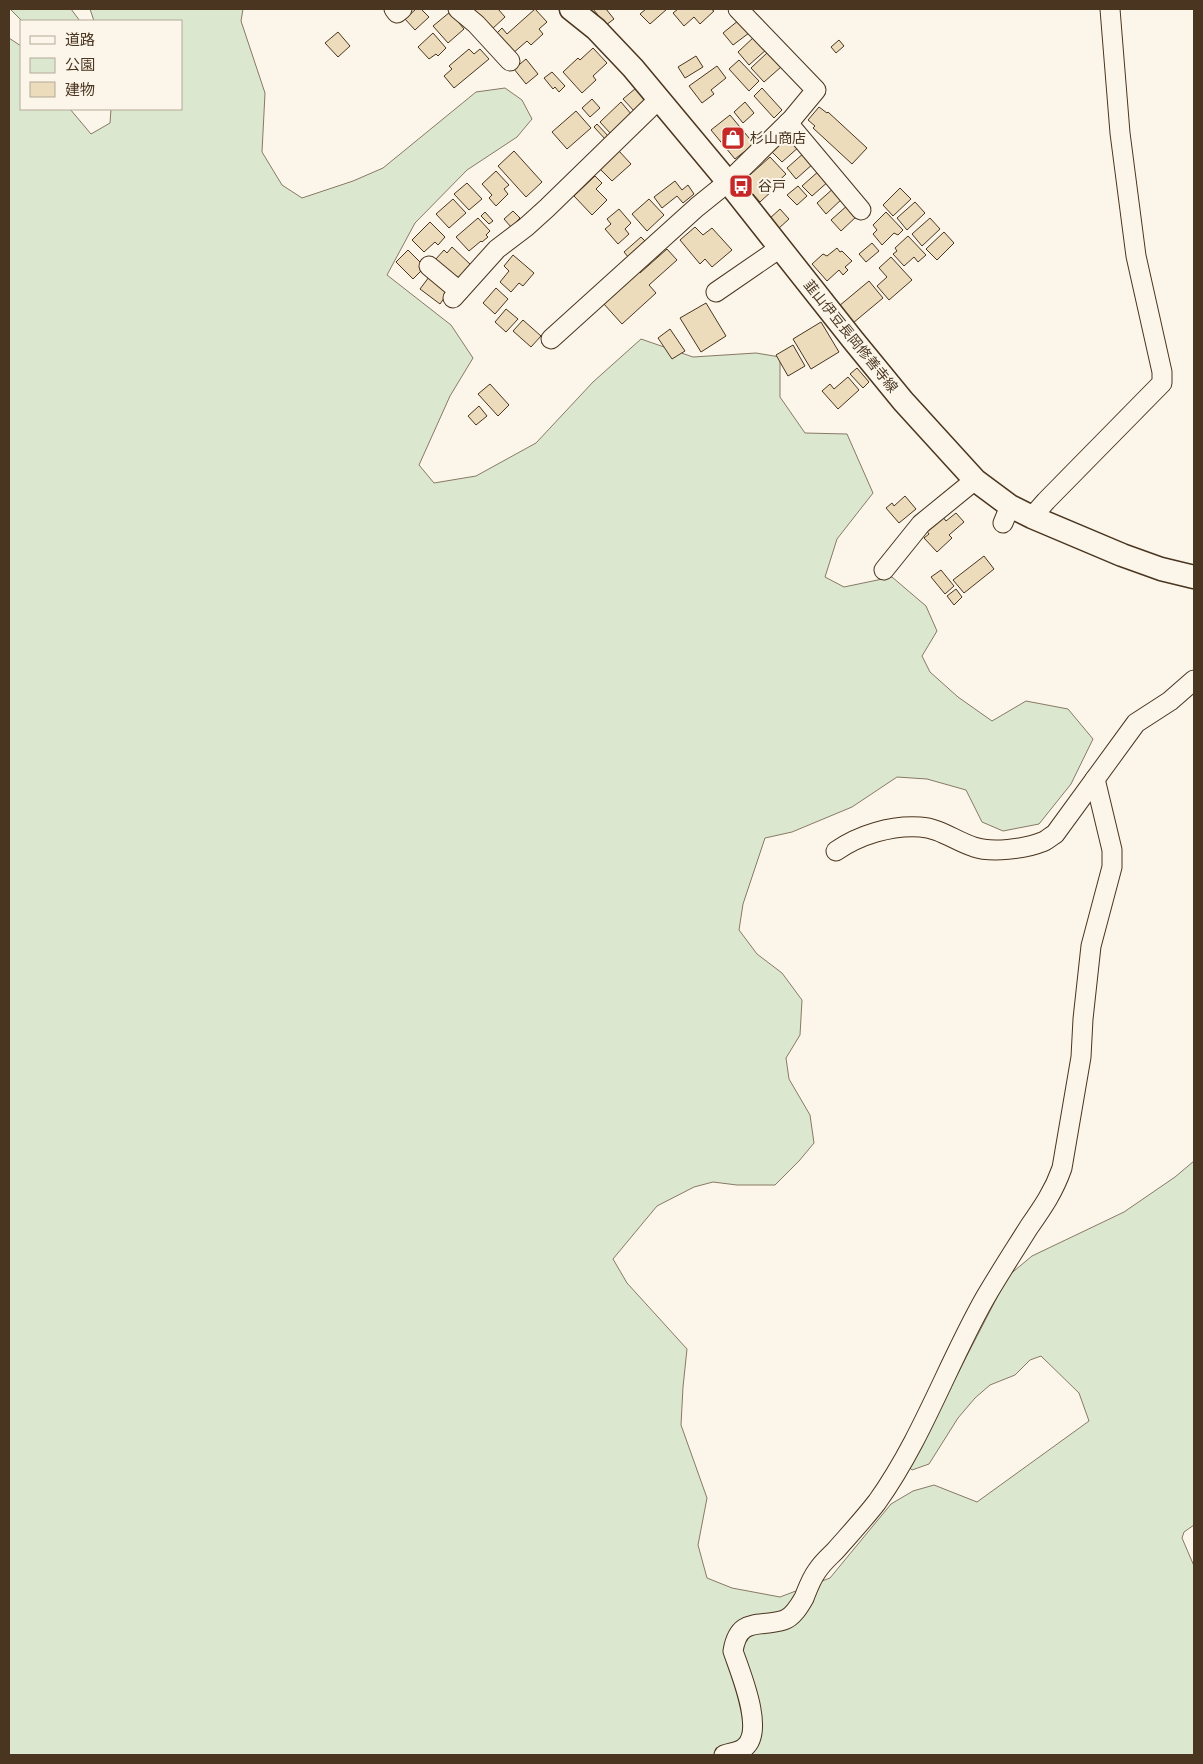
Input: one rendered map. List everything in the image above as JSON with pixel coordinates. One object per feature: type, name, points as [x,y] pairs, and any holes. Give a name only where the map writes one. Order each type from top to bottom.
[{"type":"main road","name":"韮山伊豆長岡修善寺線","points":[[570,9],[596,29],[633,68],[728,182],[903,400],[1006,515],[1032,517],[1122,556],[1161,569],[1194,577]]},
{"type":"street","points":[[394,9],[397,13],[402,9]]},
{"type":"street","points":[[458,9],[476,24],[510,61]]},
{"type":"street","points":[[551,339],[697,207],[728,182],[788,123],[816,90],[738,9]]},
{"type":"street","points":[[1032,517],[1162,383],[1162,372],[1136,256],[1120,133],[1110,9]]},
{"type":"street","points":[[429,266],[456,295],[498,249],[547,208],[659,99]]},
{"type":"street","points":[[788,123],[861,210]]},
{"type":"street","points":[[716,292],[780,248]]},
{"type":"street","points":[[884,570],[921,524],[974,480]]},
{"type":"street","points":[[836,852],[847,844],[886,829],[920,827],[944,832],[974,847],[1000,851],[1043,842],[1055,834],[1136,723],[1170,701],[1194,680]]},
{"type":"street","points":[[724,1755],[745,1748],[752,1736],[752,1714],[732,1651],[734,1641],[739,1632],[745,1627],[756,1623],[785,1620],[792,1615],[804,1598],[810,1583],[819,1569],[876,1502],[901,1463],[923,1422],[984,1300],[1056,1186],[1062,1168],[1080,1057],[1091,946],[1112,867],[1112,850],[1095,779]]},
{"type":"green space","points":[[10,9],[71,9],[79,20],[21,20]]},
{"type":"green space","points":[[90,9],[243,9],[241,21],[265,93],[262,152],[282,185],[302,198],[353,181],[383,168],[476,92],[505,88],[522,100],[532,119],[517,137],[467,170],[415,223],[387,275],[451,325],[473,358],[450,396],[419,465],[434,483],[476,476],[536,443],[593,382],[641,339],[693,357],[756,353],[780,357],[780,397],[805,433],[847,434],[873,493],[837,539],[825,577],[844,587],[892,577],[926,606],[937,631],[922,656],[930,672],[958,697],[992,721],[1026,701],[1068,709],[1093,739],[1071,784],[1039,824],[1003,831],[982,822],[966,790],[927,779],[897,777],[852,807],[792,832],[765,838],[743,904],[739,930],[757,954],[782,973],[802,1000],[800,1035],[786,1058],[789,1079],[810,1115],[814,1143],[775,1185],[737,1185],[713,1182],[694,1187],[657,1206],[613,1259],[627,1283],[687,1349],[681,1425],[707,1498],[698,1545],[707,1578],[732,1588],[780,1597],[830,1578],[891,1504],[913,1491],[934,1485],[977,1502],[1089,1421],[1079,1393],[1041,1356],[1030,1360],[1015,1375],[990,1385],[975,1398],[958,1418],[929,1464],[912,1470],[907,1465],[928,1431],[1008,1276],[1032,1256],[1124,1212],[1175,1177],[1194,1161],[1194,1525],[1184,1532],[1182,1538],[1194,1566],[1194,1755],[9,1755],[9,38],[20,45],[20,110],[71,110],[91,134],[110,123],[111,110],[182,110],[182,20],[94,20]]},
{"type":"building","points":[[416,9],[421,9],[429,17],[415,30],[405,19]]},
{"type":"building","points":[[473,9],[498,9],[505,17],[491,30]]},
{"type":"building","points":[[535,9],[547,22],[539,29],[543,34],[531,45],[527,41],[512,54],[495,35],[502,28],[507,34]]},
{"type":"building","points":[[593,9],[606,9],[614,19],[606,25]]},
{"type":"building","points":[[646,9],[667,9],[650,24],[640,14]]},
{"type":"building","points":[[678,9],[711,9],[714,11],[700,24],[694,17],[684,26],[673,13]]},
{"type":"building","points":[[450,12],[464,29],[448,43],[433,26]]},
{"type":"building","points":[[739,20],[749,33],[733,45],[723,33]]},
{"type":"building","points":[[338,32],[350,46],[338,57],[325,43]]},
{"type":"building","points":[[433,33],[446,48],[438,56],[436,54],[429,59],[418,47]]},
{"type":"building","points":[[755,36],[767,49],[749,65],[738,52]]},
{"type":"building","points":[[839,40],[844,46],[836,53],[831,47]]},
{"type":"building","points":[[593,48],[607,63],[593,76],[596,80],[582,93],[563,72],[578,58],[580,60]]},
{"type":"building","points":[[469,49],[474,54],[480,49],[489,59],[454,88],[444,76],[452,69],[449,66]]},
{"type":"building","points":[[768,52],[781,67],[764,82],[751,68]]},
{"type":"building","points":[[696,56],[703,67],[685,78],[678,67]]},
{"type":"building","points":[[526,59],[538,74],[526,84],[514,69]]},
{"type":"building","points":[[739,60],[759,81],[749,91],[729,69]]},
{"type":"building","points":[[717,66],[726,78],[711,90],[714,94],[702,103],[689,86]]},
{"type":"building","points":[[552,72],[565,86],[559,92],[555,87],[553,89],[544,78]]},
{"type":"building","points":[[636,88],[648,100],[635,112],[623,99]]},
{"type":"building","points":[[762,88],[782,110],[774,118],[754,96]]},
{"type":"building","points":[[592,99],[600,108],[590,117],[582,108]]},
{"type":"building","points":[[621,102],[632,115],[611,134],[600,122]]},
{"type":"building","points":[[745,102],[754,113],[743,123],[734,112]]},
{"type":"building","points":[[819,107],[828,112],[867,148],[852,164],[813,128],[815,126],[808,120]]},
{"type":"building","points":[[576,111],[591,128],[567,149],[552,132]]},
{"type":"building","points":[[730,115],[754,144],[735,159],[711,130]]},
{"type":"building","points":[[597,124],[609,137],[606,140],[594,127]]},
{"type":"building","points":[[790,136],[800,146],[782,162],[772,152]]},
{"type":"building","points":[[514,151],[542,182],[526,197],[498,166]]},
{"type":"building","points":[[619,151],[631,164],[612,181],[600,169]]},
{"type":"building","points":[[805,152],[814,163],[796,179],[787,168]]},
{"type":"building","points":[[770,157],[786,174],[760,202],[742,182]]},
{"type":"building","points":[[820,170],[830,180],[812,196],[802,186]]},
{"type":"building","points":[[496,171],[509,185],[504,189],[508,194],[496,206],[489,198],[492,195],[482,184]]},
{"type":"building","points":[[595,176],[602,183],[596,189],[607,200],[592,215],[574,196]]},
{"type":"building","points":[[675,181],[682,190],[688,185],[694,194],[683,203],[677,196],[662,208],[654,197]]},
{"type":"building","points":[[467,183],[482,199],[469,210],[454,194]]},
{"type":"building","points":[[798,186],[807,196],[797,205],[787,195]]},
{"type":"building","points":[[835,187],[844,197],[826,214],[817,203]]},
{"type":"building","points":[[900,188],[911,199],[893,216],[883,205]]},
{"type":"building","points":[[453,199],[466,213],[449,228],[436,214]]},
{"type":"building","points":[[649,199],[664,215],[647,231],[632,214]]},
{"type":"building","points":[[915,202],[925,213],[907,230],[897,218]]},
{"type":"building","points":[[849,204],[858,215],[841,231],[831,220]]},
{"type":"building","points":[[619,209],[631,223],[625,229],[629,234],[618,244],[605,229],[611,224],[607,219]]},
{"type":"building","points":[[780,209],[789,219],[778,229],[769,219]]},
{"type":"building","points":[[513,211],[520,218],[511,227],[504,219]]},
{"type":"building","points":[[485,212],[493,221],[489,224],[481,216]]},
{"type":"building","points":[[886,212],[903,230],[898,235],[894,233],[882,245],[873,234],[877,230],[873,225]]},
{"type":"building","points":[[478,218],[490,231],[486,235],[488,237],[469,251],[456,237]]},
{"type":"building","points":[[930,218],[940,229],[922,246],[912,234]]},
{"type":"building","points":[[430,222],[445,237],[438,245],[435,242],[424,252],[412,240]]},
{"type":"building","points":[[695,227],[703,235],[712,228],[732,250],[712,267],[705,259],[700,264],[680,240]]},
{"type":"building","points":[[944,232],[954,243],[937,260],[926,249]]},
{"type":"building","points":[[908,236],[926,255],[918,262],[914,257],[904,266],[893,254],[897,251],[895,248]]},
{"type":"building","points":[[641,237],[646,242],[629,258],[624,252]]},
{"type":"building","points":[[872,243],[879,251],[866,262],[859,254]]},
{"type":"building","points":[[452,247],[471,265],[456,280],[435,260],[444,250],[447,253]]},
{"type":"building","points":[[837,248],[852,261],[845,267],[848,270],[843,275],[839,270],[827,281],[812,264],[823,254],[827,256]]},
{"type":"building","points":[[667,249],[677,260],[649,285],[656,293],[622,324],[603,303],[638,271],[640,273]]},
{"type":"building","points":[[408,250],[425,267],[413,279],[396,262]]},
{"type":"building","points":[[513,255],[534,273],[523,286],[519,283],[511,292],[500,282],[509,271],[504,266]]},
{"type":"building","points":[[891,257],[912,280],[889,300],[877,286],[887,277],[879,268]]},
{"type":"building","points":[[429,277],[449,291],[440,304],[420,289]]},
{"type":"building","points":[[869,281],[883,298],[853,323],[839,306]]},
{"type":"building","points":[[496,288],[508,299],[495,314],[483,303]]},
{"type":"building","points":[[706,303],[726,336],[701,352],[680,318]]},
{"type":"building","points":[[506,309],[518,319],[506,332],[495,322]]},
{"type":"building","points":[[523,320],[541,336],[531,347],[513,331]]},
{"type":"building","points":[[821,322],[839,352],[811,369],[793,339]]},
{"type":"building","points":[[670,329],[685,351],[672,359],[658,338]]},
{"type":"building","points":[[793,345],[805,366],[788,376],[776,355]]},
{"type":"building","points":[[857,368],[869,382],[863,388],[850,374]]},
{"type":"building","points":[[848,377],[859,390],[838,409],[822,391],[830,384],[834,389]]},
{"type":"building","points":[[490,384],[509,405],[498,416],[478,394]]},
{"type":"building","points":[[479,406],[487,416],[476,425],[468,416]]},
{"type":"building","points":[[905,496],[916,509],[899,523],[886,508],[892,503],[894,506]]},
{"type":"building","points":[[956,513],[964,522],[949,535],[952,538],[937,552],[924,538],[929,534],[926,530],[942,516],[946,521]]},
{"type":"building","points":[[984,556],[994,569],[964,593],[953,580]]},
{"type":"building","points":[[941,570],[954,586],[945,594],[931,577]]},
{"type":"building","points":[[956,589],[962,597],[954,605],[947,596]]},
{"type":"place","name":"杉山商店","points":[[733,138]]},
{"type":"place","name":"谷戸","points":[[741,186]]}]
